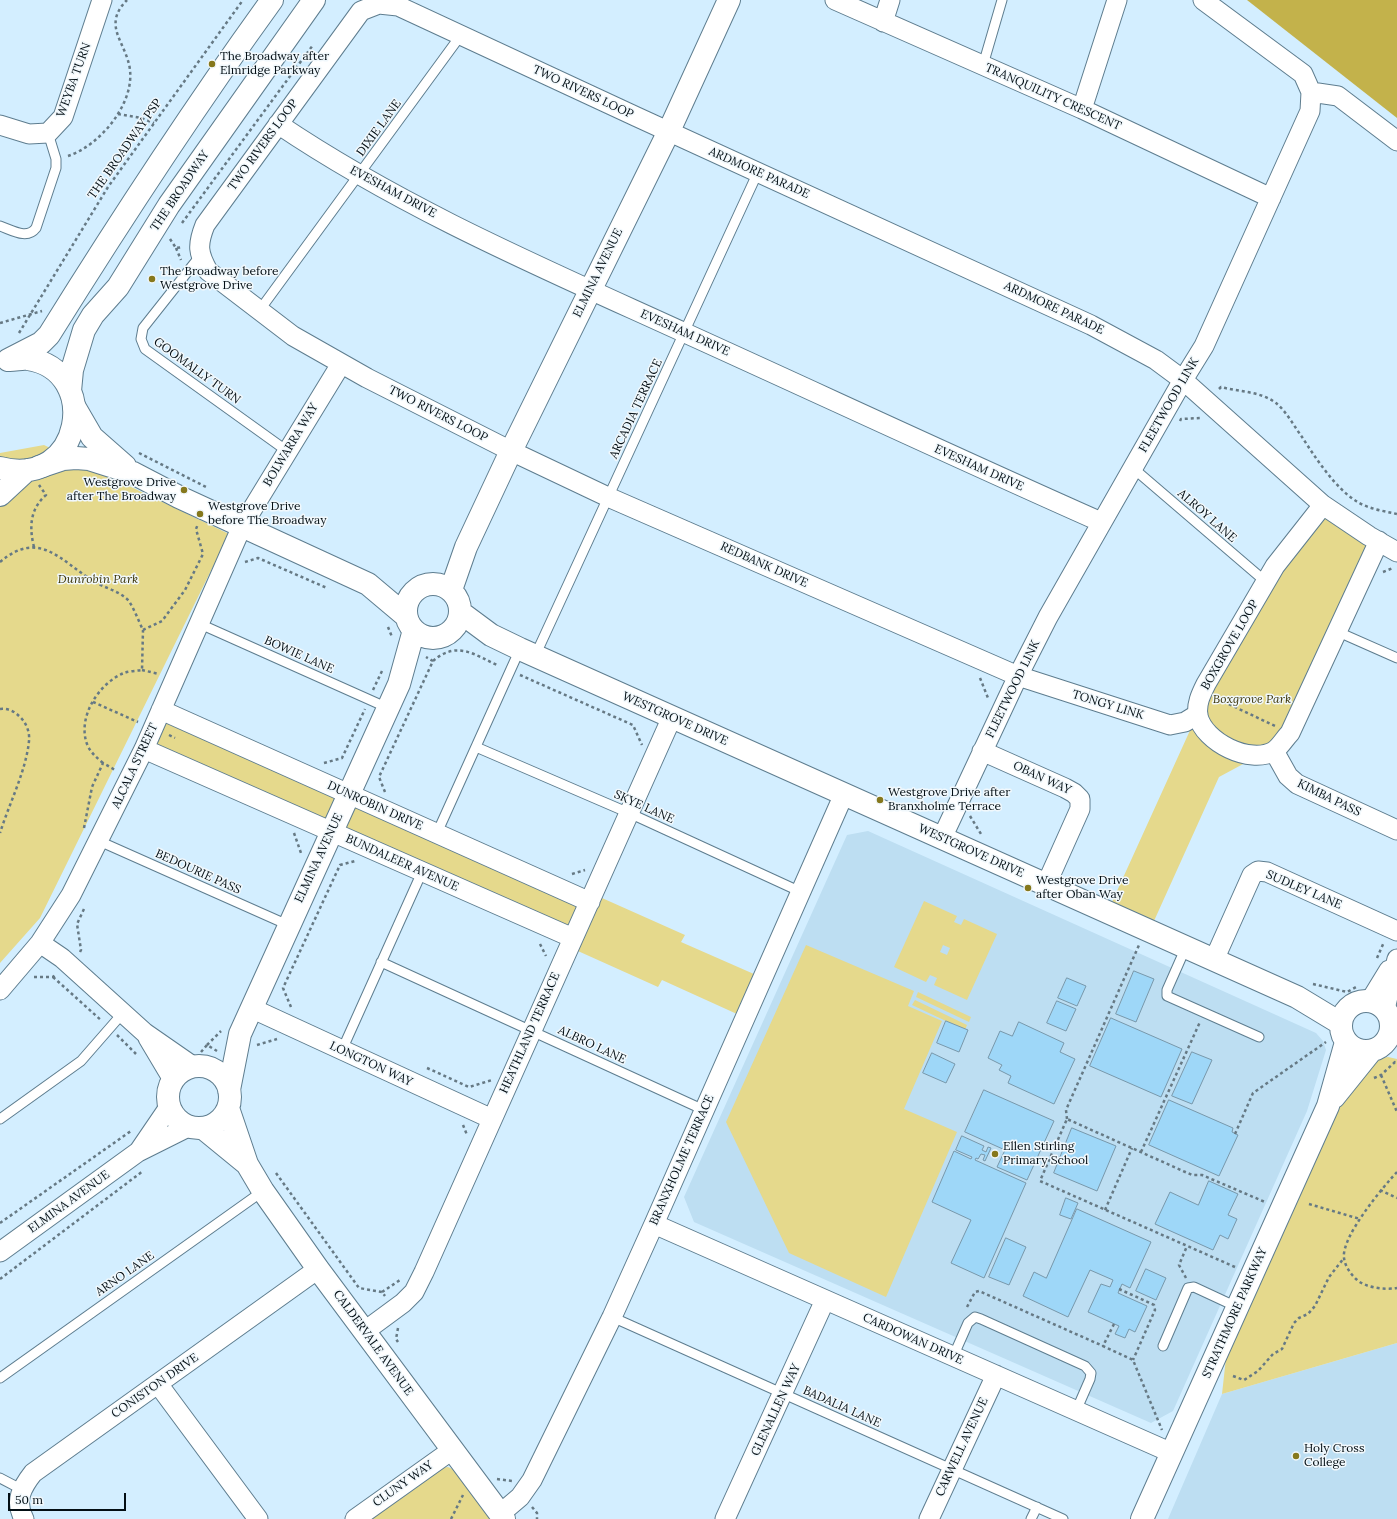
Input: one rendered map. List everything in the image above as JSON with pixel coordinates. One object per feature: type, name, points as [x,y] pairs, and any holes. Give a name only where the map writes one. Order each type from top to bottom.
[{"type":"street","name":"WEYBA TURN","points":[[48,133],[63,117],[102,0]]},
{"type":"street","points":[[4,362],[41,343],[49,334],[119,223],[225,65],[272,0]]},
{"type":"street","name":"THE BROADWAY","points":[[34,473],[54,459],[66,445],[74,428],[72,370],[84,330],[93,315],[118,287],[169,205],[314,0]]},
{"type":"street","name":"ELMINA AVENUE","points":[[444,587],[466,547],[589,290],[669,131],[729,0]]},
{"type":"street","name":"TRANQUILITY CRESCENT","points":[[835,0],[1082,110],[1270,198]]},
{"type":"street","points":[[883,22],[890,0]]},
{"type":"street","points":[[1082,110],[1117,0]]},
{"type":"street","name":"FLEETWOOD LINK","points":[[942,838],[1018,676],[1101,522],[1204,346],[1310,111],[1311,92],[1303,74],[1203,0]]},
{"type":"street","name":"TWO RIVERS LOOP","points":[[511,451],[341,364],[293,336],[259,311],[208,271],[200,256],[200,239],[205,225],[361,11],[379,4],[398,6],[669,131]]},
{"type":"street","points":[[1311,92],[1338,96],[1397,141]]},
{"type":"street","name":"EVESHAM DRIVE","points":[[278,124],[317,150],[360,175],[478,238],[589,290],[1101,522]]},
{"type":"street","points":[[0,125],[29,134],[48,133]]},
{"type":"street","name":"ARDMORE PARADE","points":[[669,131],[1091,325],[1156,360],[1183,380],[1323,505],[1397,552]]},
{"type":"street","points":[[4,362],[28,359],[45,365],[60,376],[92,437],[133,473]]},
{"type":"street","name":"BOLWARRA WAY","points":[[242,526],[341,364]]},
{"type":"street","name":"REDBANK DRIVE","points":[[511,451],[608,497],[1018,676]]},
{"type":"street","points":[[0,495],[34,473],[63,459],[89,459],[133,473],[179,497],[368,584],[414,591]]},
{"type":"street","points":[[0,468],[34,473]]},
{"type":"street","name":"BOXGROVE LOOP","points":[[1198,714],[1198,702],[1202,692],[1266,582],[1297,536],[1323,505]]},
{"type":"street","name":"ALCALA STREET","points":[[0,990],[40,943],[71,895],[144,749],[242,526]]},
{"type":"street","points":[[1198,714],[1200,722],[1211,739],[1241,753],[1260,756],[1274,751],[1290,733],[1379,541]]},
{"type":"street","points":[[368,584],[421,635],[443,635],[458,619],[460,612],[456,596],[444,587],[428,584],[414,591],[409,598],[410,623]]},
{"type":"street","name":"WESTGROVE DRIVE","points":[[460,612],[491,635],[527,653],[1214,960],[1303,990],[1369,1025]]},
{"type":"street","name":"ELMINA AVENUE","points":[[399,684],[410,623]]},
{"type":"street","name":"ELMINA AVENUE","points":[[201,1067],[251,1008],[348,794],[378,704],[399,684],[443,635]]},
{"type":"street","name":"WESTGROVE DRIVE","points":[[443,635],[491,635]]},
{"type":"street","name":"TONGY LINK","points":[[1018,676],[1170,725],[1185,722],[1198,714]]},
{"type":"street","name":"DUNROBIN DRIVE","points":[[161,710],[322,772],[348,794],[437,833],[568,882],[590,902]]},
{"type":"street","name":"HEATHLAND TERRACE","points":[[365,1331],[403,1303],[414,1292],[672,717]]},
{"type":"street","name":"BUNDALEER AVENUE","points":[[144,749],[294,827],[331,832],[422,872],[544,936],[573,938]]},
{"type":"street","name":"OBAN WAY","points":[[982,751],[1065,788],[1074,793],[1080,799],[1080,809],[1046,885]]},
{"type":"street","name":"KIMBA PASS","points":[[1274,751],[1288,776],[1297,784],[1397,830]]},
{"type":"street","name":"BRANXHOLME TERRACE","points":[[502,1516],[520,1497],[532,1480],[612,1317],[844,794]]},
{"type":"street","name":"SUDLEY LANE","points":[[1214,960],[1252,875],[1258,871],[1267,872],[1394,929]]},
{"type":"street","points":[[40,943],[62,958],[122,1014],[145,1033],[201,1067],[221,1076],[229,1099],[218,1122],[195,1128],[173,1115],[169,1107],[169,1093],[173,1080],[179,1074],[201,1067]]},
{"type":"street","points":[[1369,1025],[1397,959]]},
{"type":"street","name":"LONGTON WAY","points":[[251,1008],[492,1119]]},
{"type":"street","name":"STRATHMORE PARKWAY","points":[[1142,1519],[1328,1106],[1369,1025]]},
{"type":"street","name":"ELMINA AVENUE","points":[[229,1099],[232,1029]]},
{"type":"street","points":[[145,1033],[173,1080]]},
{"type":"street","name":"CALDERVALE AVENUE","points":[[229,1099],[247,1164],[263,1190],[318,1269],[502,1516]]},
{"type":"street","name":"ELMINA AVENUE","points":[[138,1152],[169,1107]]},
{"type":"street","name":"ELMINA AVENUE","points":[[0,1252],[138,1152],[195,1128]]},
{"type":"street","name":"CALDERVALE AVENUE","points":[[195,1128],[247,1164]]},
{"type":"street","name":"CARDOWAN DRIVE","points":[[654,1224],[1172,1453]]},
{"type":"street","name":"CONISTON DRIVE","points":[[21,1489],[33,1473],[318,1269]]},
{"type":"street","name":"GLENALLEN WAY","points":[[725,1519],[784,1394],[825,1300]]},
{"type":"street","name":"CARWELL AVENUE","points":[[929,1519],[996,1375]]},
{"type":"street","points":[[158,1384],[258,1519]]},
{"type":"street","name":"CLUNY WAY","points":[[355,1519],[452,1450]]},
{"type":"street","points":[[21,1489],[19,1504],[24,1519]]},
{"type":"lane","points":[[983,65],[1002,0]]},
{"type":"lane","name":"DIXIE LANE","points":[[259,311],[461,35]]},
{"type":"lane","points":[[0,226],[22,234],[32,233],[41,216],[56,168],[56,159],[48,133]]},
{"type":"lane","name":"ARCADIA TERRACE","points":[[527,653],[608,497],[758,172]]},
{"type":"lane","name":"GOOMALLY TURN","points":[[200,256],[143,328],[141,339],[145,349],[287,451]]},
{"type":"lane","name":"ALROY LANE","points":[[1133,468],[1266,582]]},
{"type":"lane","name":"BOWIE LANE","points":[[200,624],[378,704]]},
{"type":"lane","points":[[1336,632],[1397,658]]},
{"type":"lane","points":[[437,833],[510,671],[527,653]]},
{"type":"lane","name":"SKYE LANE","points":[[476,747],[629,813],[801,892]]},
{"type":"lane","name":"BEDOURIE PASS","points":[[99,841],[288,924]]},
{"type":"lane","points":[[342,1050],[422,872]]},
{"type":"lane","points":[[1186,947],[1167,990],[1167,996],[1260,1037]]},
{"type":"lane","name":"ALBRO LANE","points":[[381,962],[704,1110]]},
{"type":"lane","points":[[0,1119],[81,1061],[122,1014]]},
{"type":"lane","name":"ARNO LANE","points":[[0,1378],[263,1190]]},
{"type":"lane","points":[[1163,1346],[1188,1288],[1191,1287],[1237,1307]]},
{"type":"lane","name":"BADALIA LANE","points":[[612,1317],[1063,1519]]},
{"type":"lane","points":[[953,1357],[968,1323],[975,1317],[981,1319],[1085,1366],[1091,1373],[1090,1379],[1076,1411]]},
{"type":"lane","points":[[0,1478],[21,1489]]},
{"type":"lane","points":[[1031,1519],[1037,1507]]},
{"type":"path","points":[[56,159],[78,152],[104,131],[118,114],[130,86],[130,69],[116,33],[118,9],[127,0]]},
{"type":"path","name":"THE BROADWAY PSP","points":[[0,323],[31,314],[108,187],[243,0]]},
{"type":"path","points":[[179,226],[314,44]]},
{"type":"path","points":[[118,114],[130,115],[154,123]]},
{"type":"path","points":[[166,245],[175,232]]},
{"type":"path","points":[[1177,426],[1181,419],[1209,418],[1213,407],[1214,398],[1221,387],[1259,394],[1276,403],[1316,458],[1343,490],[1357,502],[1379,510],[1397,514]]},
{"type":"path","points":[[34,473],[46,495],[39,501],[32,516],[31,534],[34,547]]},
{"type":"path","points":[[1376,575],[1397,567]]},
{"type":"path","points":[[103,763],[91,752],[86,742],[85,726],[88,710],[111,679],[125,672],[142,670],[143,630]]},
{"type":"path","points":[[433,661],[442,654],[461,649],[633,724],[642,744],[639,751]]},
{"type":"path","points":[[984,662],[978,673],[989,700]]},
{"type":"path","points":[[319,761],[322,772],[342,758],[378,704],[384,666]]},
{"type":"path","points":[[1202,692],[1290,733]]},
{"type":"path","points":[[93,702],[175,738]]},
{"type":"path","points":[[0,708],[15,712],[24,720],[28,729],[30,740],[0,833]]},
{"type":"path","points":[[386,790],[393,794]]},
{"type":"path","points":[[919,807],[940,803]]},
{"type":"path","points":[[974,811],[971,817],[979,833],[986,836]]},
{"type":"path","points":[[294,827],[301,852],[298,859]]},
{"type":"path","points":[[355,861],[361,864]]},
{"type":"path","points":[[565,871],[568,882],[587,870]]},
{"type":"path","points":[[1376,960],[1394,929]]},
{"type":"path","points":[[1146,930],[1066,1110],[1067,1119],[1040,1181],[1252,1275]]},
{"type":"path","points":[[533,941],[544,936],[548,958]]},
{"type":"path","points":[[53,977],[110,1028],[140,1058]]},
{"type":"path","points":[[1235,1134],[1253,1094],[1369,1025],[1347,992],[1303,990]]},
{"type":"path","points":[[1141,1152],[1204,1012]]},
{"type":"path","points":[[207,1045],[220,1032],[232,1029]]},
{"type":"path","points":[[1369,1078],[1381,1075],[1395,1062],[1397,1064]]},
{"type":"path","points":[[420,1065],[469,1086],[492,1080],[496,1073]]},
{"type":"path","points":[[1381,1075],[1397,1112]]},
{"type":"path","points":[[1067,1119],[1192,1175],[1202,1175],[1281,1209]]},
{"type":"path","points":[[462,1124],[467,1138]]},
{"type":"path","points":[[0,1223],[136,1127]]},
{"type":"path","points":[[1105,1210],[1132,1148]]},
{"type":"path","points":[[0,1279],[147,1169]]},
{"type":"path","points":[[1233,1376],[1244,1380],[1258,1371],[1273,1354],[1282,1349],[1294,1323],[1299,1318],[1308,1314],[1315,1306],[1329,1277],[1344,1258],[1345,1252],[1360,1219],[1380,1190],[1397,1172]]},
{"type":"path","points":[[1380,1190],[1397,1198]]},
{"type":"path","points":[[1310,1204],[1360,1219]]},
{"type":"path","points":[[1187,1246],[1179,1265],[1191,1287]]},
{"type":"path","points":[[1344,1258],[1350,1272],[1358,1282],[1371,1287],[1397,1288]]},
{"type":"path","points":[[382,1292],[402,1278]]},
{"type":"path","points":[[1119,1289],[1154,1306],[1155,1310],[1133,1360]]},
{"type":"path","points":[[1114,1324],[1103,1346],[1133,1360],[1172,1453]]},
{"type":"path","points":[[451,1519],[465,1491]]},
{"type":"shaded area","points":[[1247,0],[1397,0],[1397,118]]},
{"type":"shaded area","name":"Ellen Stirling Primary School","points":[[868,831],[1316,1033],[1323,1041],[1326,1050],[1307,1111],[1173,1411],[1151,1423],[694,1222],[684,1197],[847,835]]},
{"type":"shaded area","name":"Holy Cross College","points":[[1397,1343],[1397,1519],[1168,1519],[1222,1394]]},
{"type":"green space","name":"Dunrobin Park","points":[[44,445],[229,534],[40,918],[0,963],[0,453]]},
{"type":"green space","name":"Boxgrove Park","points":[[1323,505],[1379,541],[1290,733],[1258,756],[1219,777],[1149,932],[1107,913],[1197,715],[1198,702]]},
{"type":"green space","points":[[161,710],[593,894],[685,935],[681,942],[763,978],[748,1019],[662,980],[658,987],[569,947],[573,939],[144,749]]},
{"type":"green space","points":[[924,901],[957,916],[954,922],[961,925],[964,919],[997,934],[967,1000],[934,985],[937,978],[930,975],[926,982],[894,967]],"holes":[[[943,945],[950,948],[947,955],[940,952]]]},
{"type":"green space","points":[[806,945],[914,991],[908,1006],[942,1021],[904,1109],[957,1132],[886,1297],[789,1253],[726,1122]]},
{"type":"green space","points":[[918,992],[971,1017],[969,1022],[916,997]]},
{"type":"green space","points":[[915,1000],[967,1025],[965,1030],[912,1005]]},
{"type":"green space","points":[[1388,1057],[1397,1059],[1397,1343],[1222,1394],[1226,1358],[1348,1088],[1371,1061]]},
{"type":"green space","points":[[448,1467],[459,1472],[496,1519],[368,1519],[387,1501],[393,1504],[419,1486],[418,1481],[435,1469]]},
{"type":"building","points":[[1134,971],[1154,979],[1136,1022],[1116,1014]]},
{"type":"building","points":[[1067,978],[1086,986],[1077,1006],[1058,998]]},
{"type":"building","points":[[1057,1001],[1076,1009],[1066,1031],[1047,1023]]},
{"type":"building","points":[[1111,1018],[1182,1049],[1161,1097],[1090,1066]]},
{"type":"building","points":[[946,1021],[968,1030],[959,1052],[937,1043]]},
{"type":"building","points":[[1019,1022],[1064,1043],[1060,1052],[1075,1059],[1054,1104],[1008,1083],[1011,1076],[999,1070],[1002,1065],[988,1058],[1000,1031],[1012,1036]]},
{"type":"building","points":[[1192,1052],[1212,1060],[1192,1104],[1172,1096]]},
{"type":"building","points":[[932,1053],[955,1064],[946,1083],[923,1073]]},
{"type":"building","points":[[984,1090],[1054,1121],[1027,1180],[997,1167],[1005,1150],[965,1132]]},
{"type":"building","points":[[1169,1100],[1233,1128],[1232,1132],[1238,1135],[1219,1176],[1149,1145]]},
{"type":"building","points":[[1072,1128],[1116,1146],[1097,1191],[1054,1173]]},
{"type":"building","points":[[962,1136],[984,1146],[982,1150],[986,1152],[988,1147],[991,1148],[985,1161],[983,1160],[985,1155],[981,1154],[978,1159],[976,1158],[975,1160],[1026,1183],[984,1278],[951,1263],[971,1220],[932,1202],[954,1151],[971,1159],[972,1157],[956,1150]]},
{"type":"building","points":[[1209,1181],[1238,1194],[1228,1215],[1237,1219],[1228,1239],[1220,1235],[1213,1250],[1155,1224],[1170,1192],[1198,1205]]},
{"type":"building","points":[[1066,1198],[1078,1203],[1071,1219],[1060,1215]]},
{"type":"building","points":[[1077,1209],[1151,1242],[1130,1288],[1122,1284],[1118,1293],[1147,1306],[1135,1332],[1129,1329],[1125,1338],[1115,1334],[1119,1326],[1088,1312],[1101,1284],[1110,1287],[1113,1280],[1090,1270],[1068,1317],[1023,1296],[1034,1272],[1046,1278]]},
{"type":"building","points":[[1006,1238],[1026,1247],[1009,1285],[989,1277]]},
{"type":"building","points":[[1146,1269],[1166,1278],[1156,1300],[1136,1291]]},
{"type":"place","name":"The Broadway after Elmridge Parkway","points":[[212,64]]},
{"type":"place","name":"The Broadway before Westgrove Drive","points":[[152,279]]},
{"type":"place","name":"Westgrove Drive after The Broadway","points":[[184,490]]},
{"type":"place","name":"Westgrove Drive before The Broadway","points":[[200,514]]},
{"type":"place","name":"Westgrove Drive after Branxholme Terrace","points":[[880,800]]},
{"type":"place","name":"Westgrove Drive after Oban Way","points":[[1028,888]]},
{"type":"place","name":"Ellen Stirling Primary School","points":[[995,1154]]},
{"type":"place","name":"Holy Cross College","points":[[1296,1456]]}]
